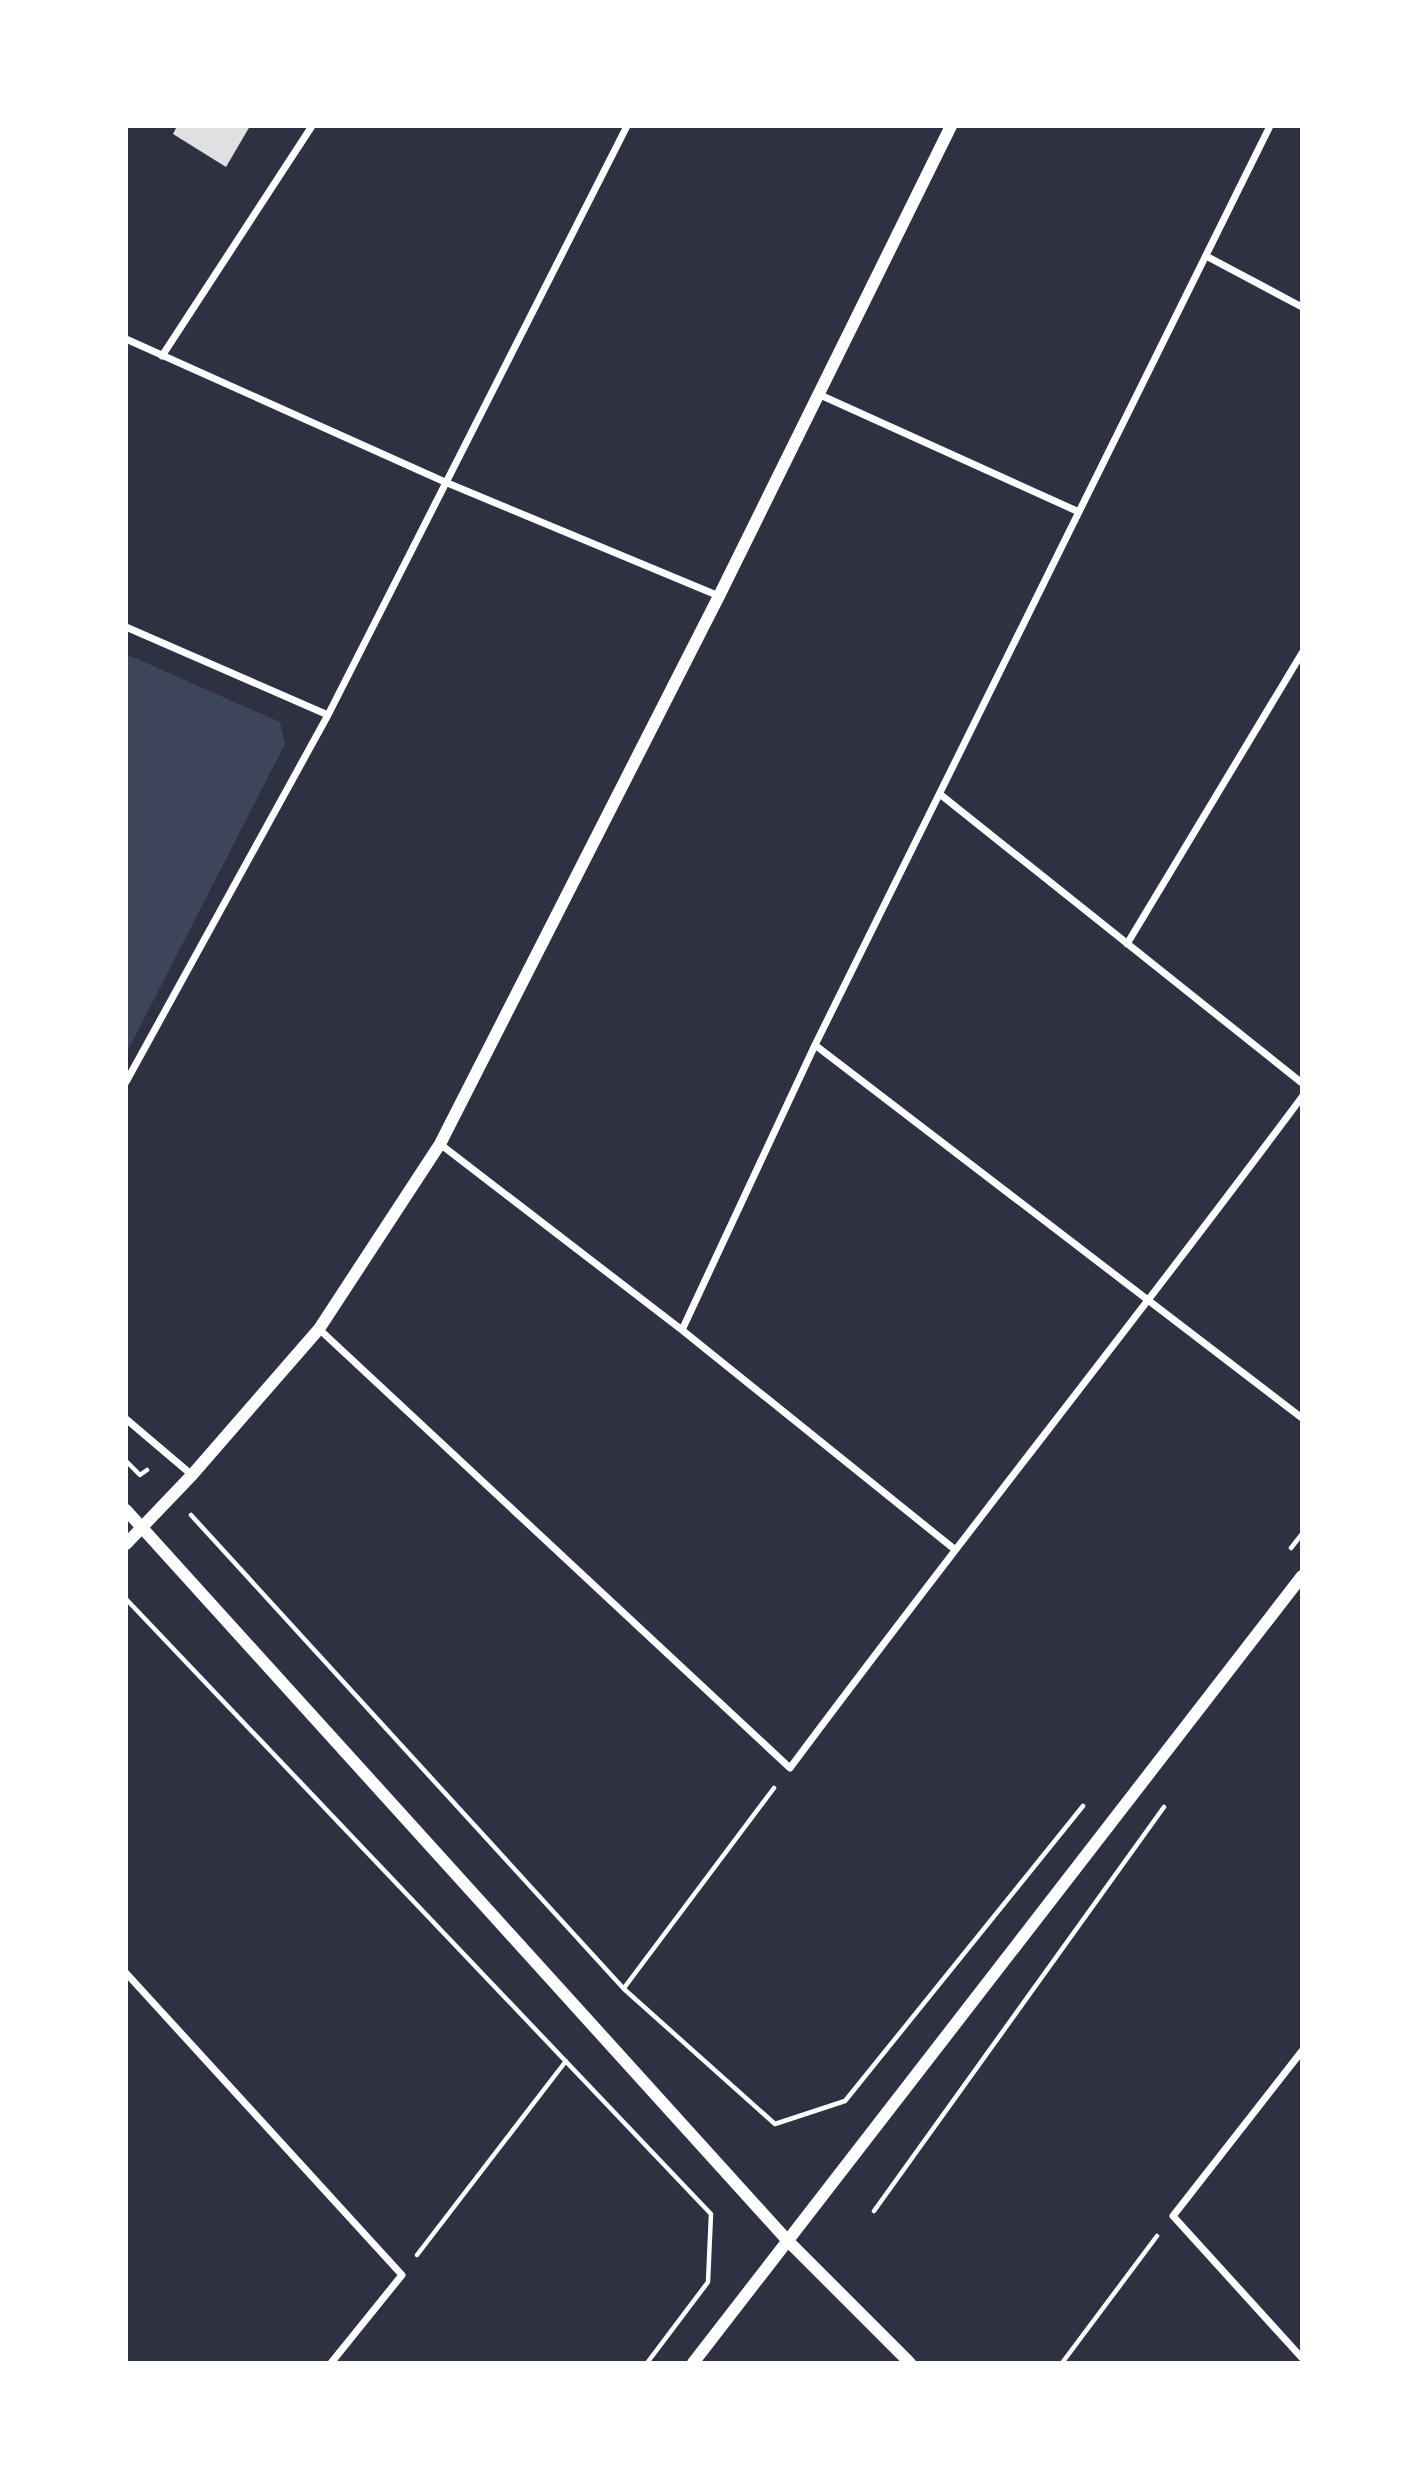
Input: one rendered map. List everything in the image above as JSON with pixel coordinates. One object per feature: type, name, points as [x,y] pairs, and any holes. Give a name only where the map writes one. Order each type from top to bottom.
[{"type":"street","points":[[162,356],[312,126]]},
{"type":"street","points":[[126,1082],[328,715],[627,126]]},
{"type":"street","points":[[126,1544],[192,1475],[319,1329],[440,1144],[719,596],[951,126]]},
{"type":"street","points":[[682,1330],[815,1045],[1270,126]]},
{"type":"street","points":[[1206,256],[1302,307]]},
{"type":"street","points":[[126,339],[445,482],[719,596]]},
{"type":"street","points":[[817,394],[1079,513]]},
{"type":"street","points":[[126,627],[328,715]]},
{"type":"street","points":[[1127,944],[1302,653]]},
{"type":"street","points":[[941,795],[1302,1083]]},
{"type":"street","points":[[815,1045],[1302,1418]]},
{"type":"street","points":[[319,1329],[790,1768],[953,1548],[1151,1300],[1302,1097]]},
{"type":"street","points":[[440,1144],[682,1330],[953,1548]]},
{"type":"street","points":[[126,1419],[192,1475]]},
{"type":"street","points":[[126,1510],[787,2240],[911,2363]]},
{"type":"street","points":[[693,2363],[1302,1576]]},
{"type":"street","points":[[126,1973],[402,2275],[331,2363]]},
{"type":"street","points":[[1302,2051],[1173,2216],[1302,2358]]},
{"type":"path","points":[[191,1516],[624,1989],[775,2124],[845,2101],[1091,1796]]},
{"type":"path","points":[[1284,1556],[1302,1534]]},
{"type":"path","points":[[126,1599],[711,2214],[708,2282],[647,2363]]},
{"type":"path","points":[[624,1989],[790,1768]]},
{"type":"path","points":[[874,2210],[1171,1798]]},
{"type":"path","points":[[402,2275],[566,2062]]},
{"type":"path","points":[[1062,2363],[1173,2216]]},
{"type":"shaded area","points":[[126,654],[280,722],[285,744],[126,1054]]},
{"type":"building","points":[[177,126],[250,126],[226,167],[173,134]]}]
